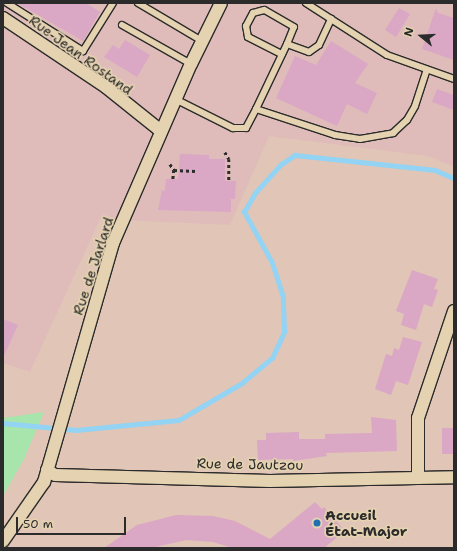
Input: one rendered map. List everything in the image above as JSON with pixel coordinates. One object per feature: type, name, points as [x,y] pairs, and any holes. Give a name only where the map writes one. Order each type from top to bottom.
[{"type":"street","name":"Rue de Jarlard","points":[[3,541],[44,482],[113,243],[161,131],[177,100],[191,64],[221,3]]},
{"type":"street","name":"Rue Jean Rostand","points":[[3,18],[106,87],[161,131]]},
{"type":"street","points":[[418,478],[418,418],[454,311]]},
{"type":"street","name":"Rue de Jautzou","points":[[47,470],[55,475],[270,481],[454,477]]},
{"type":"lane","points":[[7,3],[83,51],[112,3]]},
{"type":"lane","points":[[138,3],[202,41]]},
{"type":"lane","points":[[306,3],[387,55],[454,79]]},
{"type":"lane","points":[[177,100],[233,128],[246,128],[287,44],[294,27],[264,10],[253,13],[246,26],[248,37],[282,54]]},
{"type":"lane","points":[[287,44],[309,52],[319,45],[331,19]]},
{"type":"lane","points":[[122,25],[191,64]]},
{"type":"lane","points":[[256,109],[335,135],[360,139],[393,133],[407,120],[415,106],[427,70]]},
{"type":"path","points":[[225,152],[229,159],[229,181]]},
{"type":"path","points":[[170,164],[174,170],[174,179]]},
{"type":"path","points":[[174,170],[195,171]]},
{"type":"shaded area","points":[[3,3],[454,3],[454,167],[428,156],[269,136],[230,225],[100,219],[30,372],[3,363]]},
{"type":"green space","points":[[44,412],[24,459],[3,496],[3,418]]},
{"type":"building","points":[[17,3],[86,3],[100,12],[83,41]]},
{"type":"building","points":[[399,8],[410,14],[396,37],[385,30]]},
{"type":"building","points":[[436,8],[438,13],[454,18],[454,60],[422,49]]},
{"type":"building","points":[[125,40],[150,55],[137,77],[104,57],[113,45],[119,49]]},
{"type":"building","points":[[331,41],[368,64],[355,83],[377,93],[367,114],[347,104],[337,126],[276,98],[295,56],[316,65]]},
{"type":"building","points":[[437,89],[454,95],[454,110],[432,102]]},
{"type":"building","points":[[180,154],[209,155],[209,159],[225,159],[225,181],[236,181],[235,199],[231,199],[231,212],[158,210],[162,190],[165,191],[166,179],[178,179]]},
{"type":"building","points":[[412,270],[438,279],[434,289],[438,290],[432,307],[424,304],[416,330],[401,325],[404,314],[396,311]]},
{"type":"building","points":[[3,319],[18,325],[3,358]]},
{"type":"building","points":[[403,337],[422,342],[408,385],[396,381],[391,395],[375,389],[386,354],[392,356],[394,348],[399,350]]},
{"type":"building","points":[[371,417],[396,420],[397,451],[326,453],[327,456],[293,461],[293,459],[258,460],[257,440],[266,440],[266,433],[299,432],[299,439],[325,439],[325,434],[372,433]]},
{"type":"building","points":[[442,428],[454,428],[454,454],[442,454]]},
{"type":"building","points":[[315,502],[322,509],[324,507],[345,531],[324,548],[233,548],[213,542],[186,540],[151,548],[104,548],[137,525],[176,515],[213,516],[235,521],[270,539]]},
{"type":"waterway","points":[[3,423],[76,430],[179,420],[242,383],[272,358],[284,332],[283,297],[271,261],[244,212],[255,193],[280,165],[295,155],[435,170],[454,178]]},
{"type":"place","name":"Accueil État-Major","points":[[317,523]]}]
